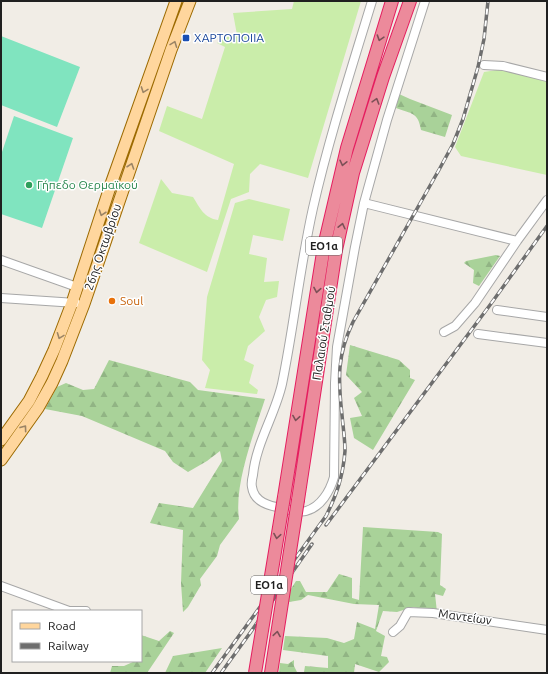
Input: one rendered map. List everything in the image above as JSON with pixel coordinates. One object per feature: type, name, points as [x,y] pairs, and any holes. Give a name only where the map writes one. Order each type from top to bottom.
[{"type":"highway","name":"Παλαιού Σταθμού","points":[[255,673],[324,246],[347,148],[392,1]]},
{"type":"highway","name":"Παλαιού Σταθμού","points":[[271,673],[336,250],[352,181],[383,77],[410,1]]},
{"type":"main road","name":"26ης Οκτωβρίου","points":[[1,440],[20,414],[42,376],[54,350],[72,303],[111,184],[176,1]]},
{"type":"main road","name":"26ης Οκτωβρίου","points":[[1,460],[28,424],[52,383],[84,304],[171,50],[190,1]]},
{"type":"street","points":[[372,1],[328,147],[316,196],[281,386],[254,464],[251,486],[254,494],[260,501],[268,505],[289,510],[305,512],[313,508],[322,500],[332,487],[334,477],[337,347],[354,247],[364,203],[387,120],[425,1]]},
{"type":"street","points":[[484,65],[503,66],[547,77]]},
{"type":"street","points":[[444,332],[455,326],[475,303],[547,200]]},
{"type":"street","points":[[364,203],[517,241]]},
{"type":"street","points":[[1,260],[77,287]]},
{"type":"street","points":[[1,298],[84,304]]},
{"type":"street","points":[[496,310],[547,317]]},
{"type":"street","points":[[478,334],[547,343]]},
{"type":"street","points":[[1,586],[66,610]]},
{"type":"street","name":"Μαντείων","points":[[393,632],[400,626],[408,612],[434,613],[547,630]]},
{"type":"green space","points":[[294,1],[361,1],[308,178],[260,164],[250,174],[249,192],[231,199],[207,272],[139,243],[161,179],[172,193],[193,197],[200,209],[206,215],[218,220],[234,164],[159,131],[167,106],[202,119],[225,47],[217,43],[227,37],[237,35],[233,13],[292,9]]},
{"type":"green space","points":[[1,36],[80,67],[57,127],[1,105]]},
{"type":"green space","points":[[503,69],[547,82],[547,175],[461,156],[455,147],[484,72]]},
{"type":"green space","points":[[399,94],[452,115],[445,137],[421,130],[418,120],[413,114],[396,108]]},
{"type":"green space","name":"Γήπεδο Θερμαϊκού","points":[[14,116],[73,138],[42,228],[1,214],[1,155]]},
{"type":"green space","points":[[249,199],[290,209],[283,241],[253,235],[249,254],[267,258],[264,282],[279,281],[277,297],[266,300],[259,317],[265,331],[248,346],[244,360],[254,365],[249,383],[258,390],[257,394],[205,388],[210,370],[202,360],[207,297],[235,203]]},
{"type":"green space","points":[[496,255],[500,256],[479,286],[473,283],[474,270],[464,263],[466,261]]},
{"type":"green space","points":[[350,345],[399,360],[410,370],[410,378],[415,380],[373,450],[354,438],[350,418],[362,416],[354,398],[362,392],[346,375]]},
{"type":"green space","points":[[109,360],[190,382],[198,390],[265,399],[242,475],[239,490],[239,519],[220,545],[217,556],[200,579],[201,585],[188,607],[183,612],[181,583],[183,530],[150,523],[159,503],[193,508],[222,461],[220,451],[207,461],[188,472],[173,462],[165,451],[82,416],[45,409],[57,387],[66,383],[83,390],[94,389]]},
{"type":"green space","points":[[363,527],[438,532],[442,534],[440,585],[446,589],[443,596],[435,594],[437,612],[413,607],[397,612],[383,611],[376,631],[385,636],[381,656],[387,657],[389,662],[379,672],[355,664],[354,673],[279,673],[280,663],[288,664],[294,660],[294,666],[297,672],[304,672],[305,666],[328,668],[328,656],[283,650],[285,636],[327,638],[344,643],[354,639],[357,622],[375,629],[379,605],[354,604],[308,595],[301,600],[289,602],[289,592],[296,581],[300,581],[306,592],[327,592],[339,574],[352,578],[352,598],[359,600]]},
{"type":"green space","points":[[170,631],[174,633],[147,673],[110,673],[112,666],[124,666],[133,662],[142,662],[142,635],[159,641]]},
{"type":"green space","points":[[222,648],[205,673],[165,673],[173,656]]},
{"type":"railway","points":[[212,673],[326,516],[333,500],[341,477],[345,451],[340,378],[341,356],[344,345],[353,322],[453,144],[463,119],[478,67],[484,39],[488,1]]},
{"type":"railway","points":[[326,525],[547,226]]},
{"type":"railway","points":[[221,673],[312,544]]},
{"type":"place","name":"ΧΑΡΤΟΠΟΙΙΑ","points":[[186,38]]},
{"type":"place","name":"Γήπεδο Θερμαϊκού","points":[[29,185]]},
{"type":"place","name":"Soul","points":[[112,301]]}]
